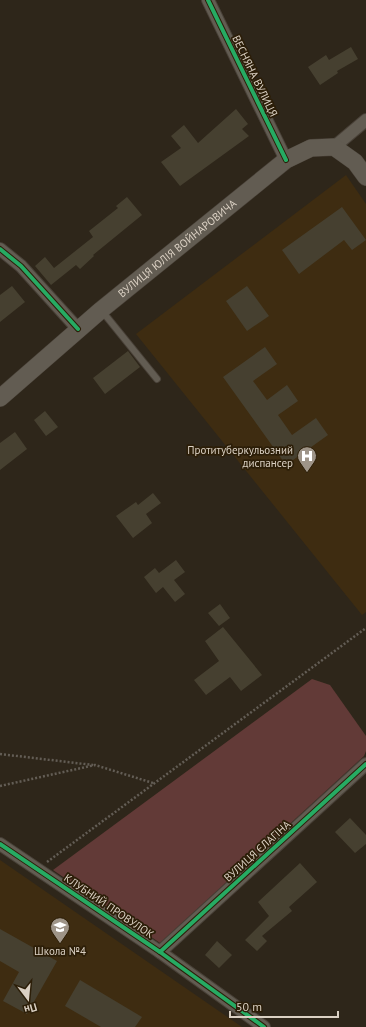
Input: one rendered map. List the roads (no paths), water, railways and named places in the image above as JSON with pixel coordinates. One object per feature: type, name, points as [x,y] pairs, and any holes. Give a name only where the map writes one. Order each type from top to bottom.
[{"type":"main road","name":"ВУЛИЦЯ ЮЛІЯ ВОЙНАРОВИЧА","points":[[0,398],[78,329],[286,160],[311,148],[334,146]]},
{"type":"main road","points":[[334,146],[355,162],[366,177]]},
{"type":"street","name":"ВЕСНЯНА ВУЛИЦЯ","points":[[208,0],[286,160]]},
{"type":"street","points":[[334,146],[366,120]]},
{"type":"street","points":[[0,249],[21,266],[78,329]]},
{"type":"street","name":"ВУЛИЦЯ ЄЛАГІНА","points":[[160,952],[366,764]]},
{"type":"street","name":"КЛУБНИЙ ПРОВУЛОК","points":[[0,844],[160,952],[264,1027]]},
{"type":"lane","points":[[101,310],[157,379]]},
{"type":"place","name":"Протитуберкульозний диспансер","points":[[307,473]]},
{"type":"place","name":"Школа №4","points":[[60,944]]}]
